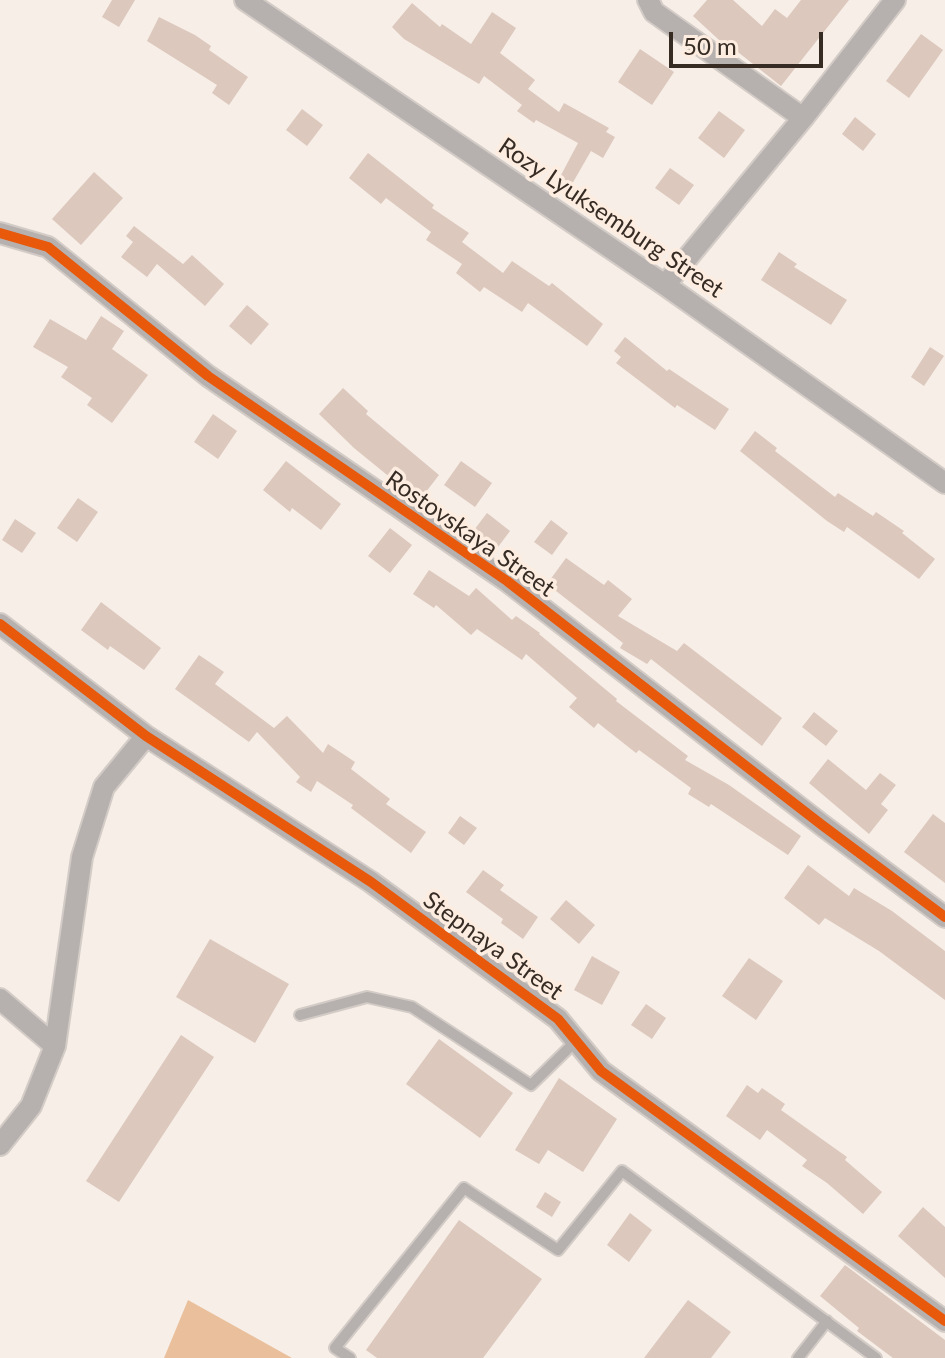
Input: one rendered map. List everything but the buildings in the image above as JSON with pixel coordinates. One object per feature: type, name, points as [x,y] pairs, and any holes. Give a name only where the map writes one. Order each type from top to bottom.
[{"type":"street","name":"Rozy Lyuksemburg Street","points":[[245,0],[665,285],[945,483]]},
{"type":"street","points":[[648,0],[654,12],[803,118]]},
{"type":"street","points":[[665,285],[803,118],[895,0]]},
{"type":"street","name":"Rostovskaya Street","points":[[0,233],[48,247],[208,376],[507,581],[945,917]]},
{"type":"street","name":"Stepnaya Street","points":[[0,624],[146,736],[371,882],[558,1019],[601,1071],[945,1321]]},
{"type":"street","points":[[0,1145],[31,1106],[55,1046],[82,857],[104,787],[146,736]]},
{"type":"street","points":[[0,999],[55,1046]]},
{"type":"lane","points":[[300,1015],[367,997],[412,1007],[531,1085],[576,1041]]},
{"type":"lane","points":[[350,1358],[335,1348],[464,1188],[558,1250],[622,1171],[876,1358]]},
{"type":"lane","points":[[798,1358],[827,1321]]},
{"type":"shaded area","points":[[188,1300],[292,1358],[164,1358]]},
{"type":"cycle path","points":[[0,233],[48,247],[208,376],[507,581],[945,917]]},
{"type":"cycle path","points":[[0,624],[146,736],[371,882],[558,1019],[601,1071],[945,1321]]}]
